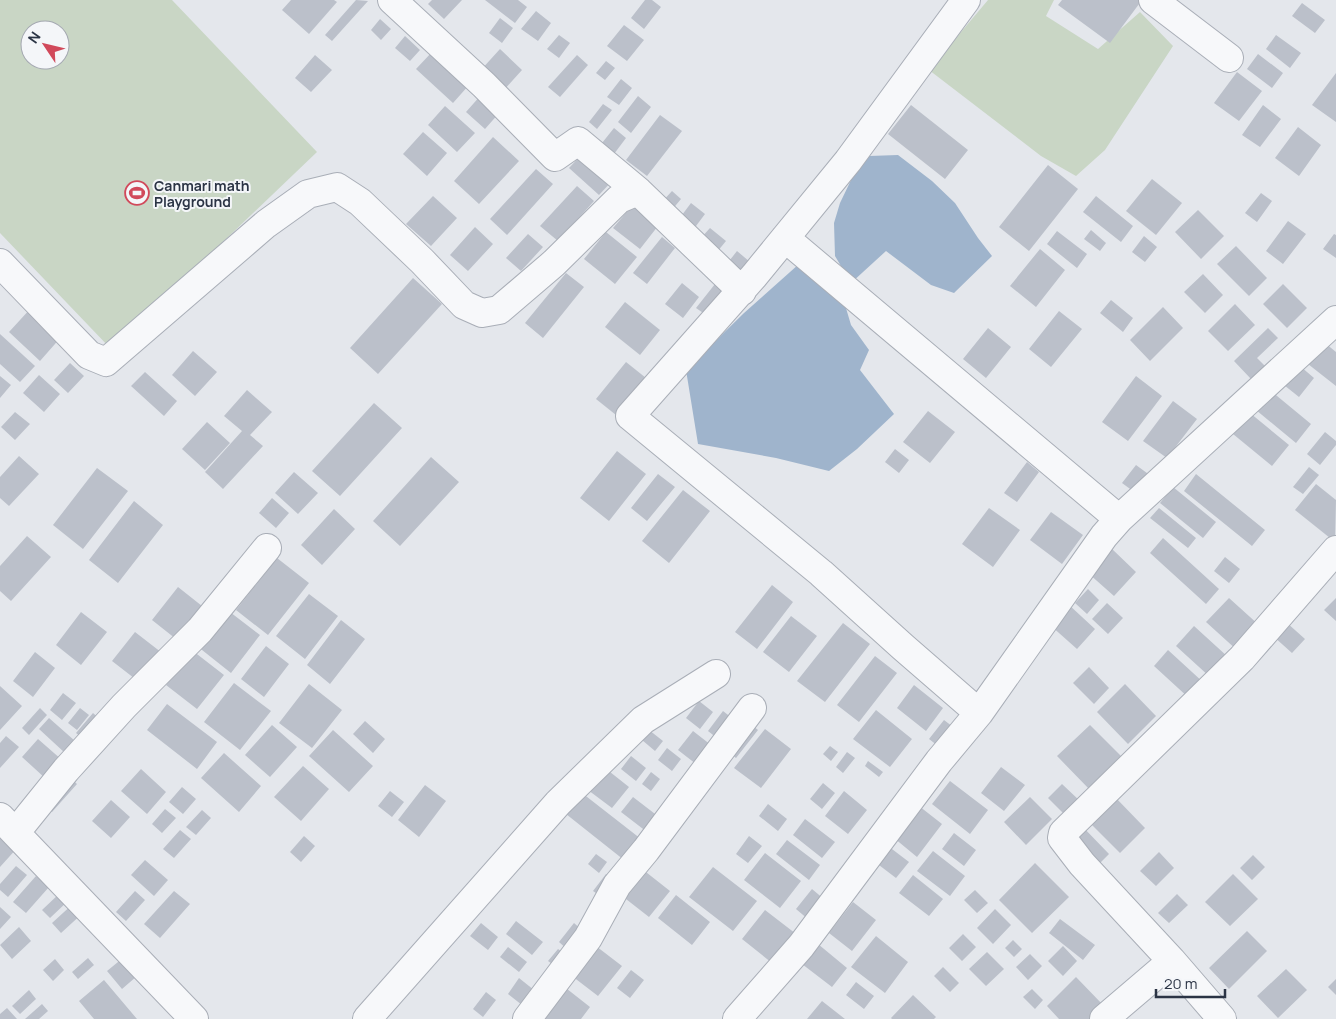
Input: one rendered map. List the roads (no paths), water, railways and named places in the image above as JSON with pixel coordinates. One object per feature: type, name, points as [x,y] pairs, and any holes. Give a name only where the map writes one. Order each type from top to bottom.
[{"type":"street","points":[[392,0],[484,85],[555,158],[578,140],[638,191],[742,291]]},
{"type":"street","points":[[966,0],[848,161],[742,291],[630,416],[821,573],[903,648],[979,713]]},
{"type":"street","points":[[1153,0],[1229,58]]},
{"type":"street","points":[[0,263],[89,355],[106,362],[266,224],[308,194],[337,187],[360,202],[422,261],[464,305],[482,313],[499,310],[554,264],[619,200],[638,191]]},
{"type":"street","points":[[785,238],[1119,519]]},
{"type":"street","points":[[737,1019],[801,946],[939,761],[979,713],[1104,536],[1119,519],[1336,320]]},
{"type":"street","points":[[194,1019],[8,825],[66,770],[124,706],[200,630],[267,548]]},
{"type":"street","points":[[1222,1019],[1172,961],[1082,864],[1062,838],[1063,833],[1242,658],[1336,550]]},
{"type":"street","points":[[367,1019],[558,803],[643,720],[716,674]]},
{"type":"street","points":[[527,1019],[588,938],[617,885],[646,850],[752,708]]},
{"type":"street","points":[[1104,1019],[1172,961]]},
{"type":"water","points":[[898,155],[932,181],[955,203],[992,256],[954,293],[931,285],[886,251],[851,283],[835,256],[834,223],[840,203],[852,178],[869,156]]},
{"type":"water","points":[[799,264],[843,298],[851,325],[869,350],[860,370],[894,414],[857,449],[829,471],[776,458],[698,444],[686,370],[744,313]]},
{"type":"place","name":"Canmari math Playground","points":[[137,193]]}]
